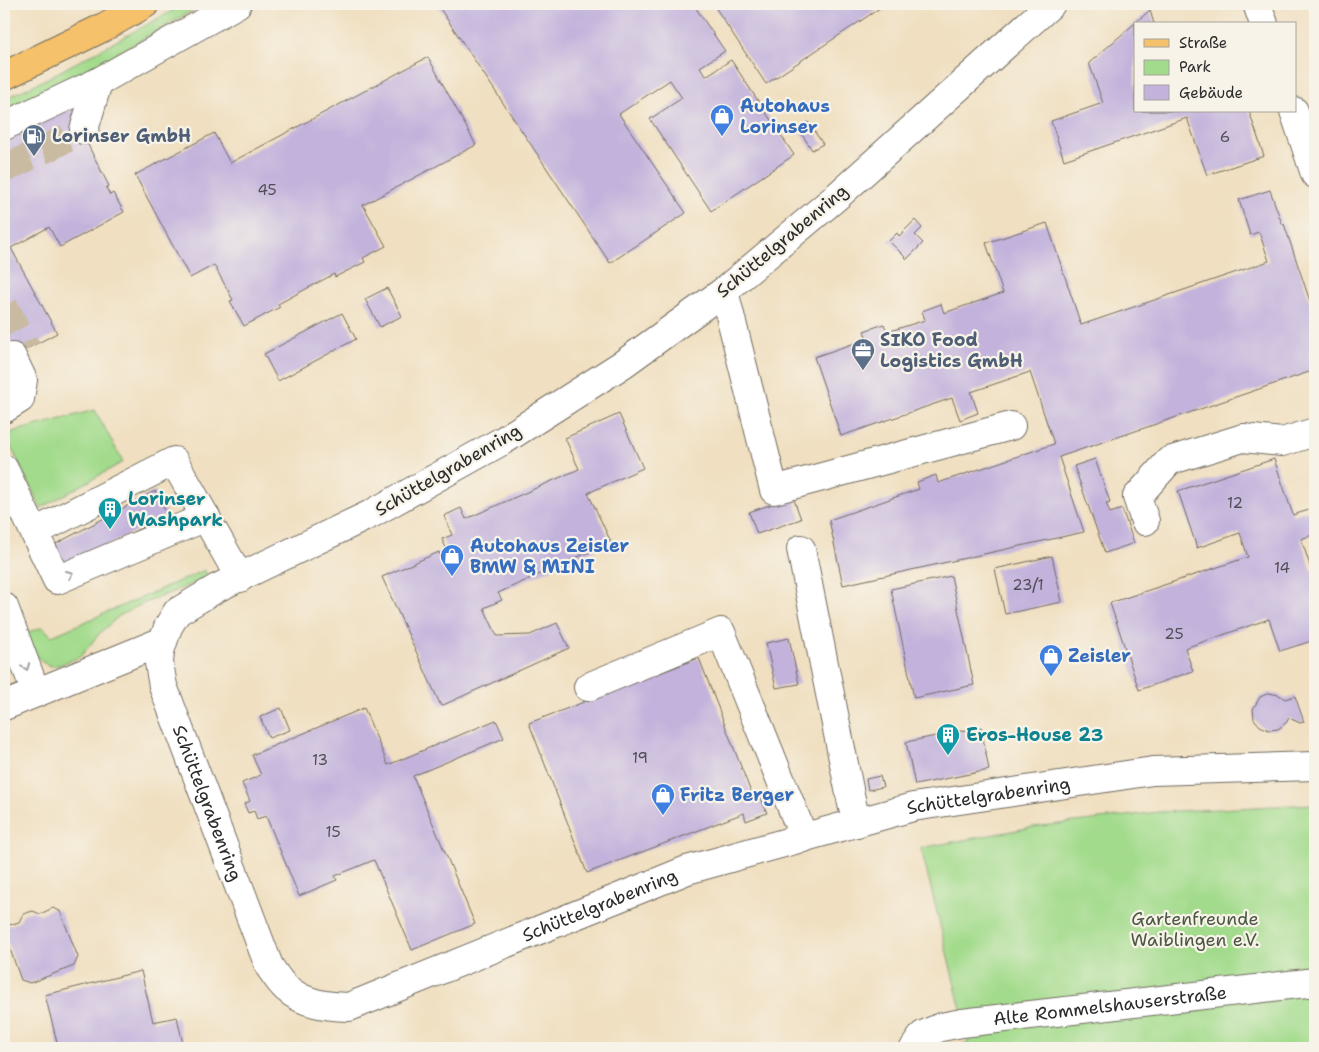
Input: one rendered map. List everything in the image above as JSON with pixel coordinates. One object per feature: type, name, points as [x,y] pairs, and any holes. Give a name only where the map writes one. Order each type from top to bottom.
[{"type":"main road","points":[[4,76],[104,27],[145,4]]},
{"type":"street","points":[[4,126],[98,82],[237,4]]},
{"type":"street","name":"Schüttelgrabenring","points":[[1051,4],[834,199],[724,291],[623,364],[504,440],[371,514],[218,588],[177,612],[163,640],[159,663],[163,686],[268,966],[286,988],[309,1002],[327,1006],[349,1007],[687,870],[913,807],[1154,771],[1315,766]]},
{"type":"street","points":[[1257,4],[1263,22]]},
{"type":"street","points":[[84,130],[98,82]]},
{"type":"street","points":[[1294,112],[1315,174]]},
{"type":"street","points":[[724,291],[774,490],[1011,426]]},
{"type":"street","points":[[1146,520],[1137,497],[1169,461],[1243,438],[1282,442],[1315,432]]},
{"type":"street","points":[[35,532],[174,461],[240,578]]},
{"type":"street","points":[[4,469],[57,580],[206,517]]},
{"type":"street","points":[[801,549],[857,823]]},
{"type":"street","points":[[4,607],[36,693]]},
{"type":"street","points":[[588,687],[720,632],[804,838]]},
{"type":"street","points":[[4,706],[163,640]]},
{"type":"street","name":"Alte Rommelshauserstraße","points":[[914,1048],[923,1036],[941,1027],[962,1023],[1315,982]]},
{"type":"green space","points":[[185,4],[203,4],[105,60],[4,110],[4,99],[42,81]]},
{"type":"green space","points":[[95,410],[123,462],[41,508],[9,443],[12,432]]},
{"type":"green space","points":[[205,570],[207,575],[202,580],[140,605],[119,616],[100,633],[80,657],[59,665],[51,666],[42,662],[33,651],[24,634],[42,627],[52,636]]},
{"type":"green space","name":"Gartenfreunde Waiblingen e.V.","points":[[1315,804],[1315,1048],[953,1048],[969,1042],[921,848],[1033,827],[1159,812]]},
{"type":"building","name":"Autohaus Lorinser","points":[[437,4],[693,4],[725,51],[700,67],[706,76],[731,60],[794,155],[711,211],[650,119],[682,98],[670,80],[619,114],[686,213],[610,263]]},
{"type":"building","points":[[713,4],[886,4],[766,84]]},
{"type":"building","points":[[1150,10],[1153,22],[1136,22]]},
{"type":"building","points":[[1134,24],[1134,112],[1249,112],[1264,156],[1207,175],[1187,118],[1064,160],[1051,121],[1103,103],[1089,63]]},
{"type":"building","points":[[428,57],[476,145],[363,205],[386,246],[363,258],[365,262],[335,277],[334,274],[278,304],[280,307],[244,326],[230,301],[233,300],[214,265],[190,278],[135,175],[214,133],[230,163]]},
{"type":"building","points":[[78,108],[89,147],[109,186],[106,188],[110,195],[113,193],[124,212],[60,247],[49,227],[11,248],[57,333],[4,361],[4,140],[34,121]]},
{"type":"building","points":[[808,122],[823,144],[812,150],[798,128]]},
{"type":"building","points":[[1270,190],[1282,224],[1284,224],[1315,316],[1315,370],[1059,457],[1084,532],[843,585],[829,520],[919,489],[917,482],[936,475],[938,483],[1054,444],[1030,372],[971,392],[978,413],[960,420],[952,398],[841,436],[814,357],[867,339],[864,331],[884,324],[887,332],[925,320],[922,311],[941,304],[944,313],[1003,293],[986,243],[1047,223],[1081,325],[1269,261],[1259,232],[1250,235],[1239,200]]},
{"type":"building","points":[[915,220],[922,228],[915,235],[923,243],[907,259],[889,241],[897,233],[899,236]]},
{"type":"building","points":[[387,288],[402,316],[380,327],[365,299]]},
{"type":"building","points":[[342,313],[356,339],[278,381],[264,354]]},
{"type":"building","points":[[619,414],[643,468],[588,493],[611,542],[498,593],[502,600],[484,608],[497,636],[530,635],[557,623],[569,648],[441,706],[382,577],[439,552],[441,557],[449,554],[442,539],[452,535],[444,516],[461,508],[466,519],[579,469],[565,438]]},
{"type":"building","points":[[1095,459],[1110,502],[1106,503],[1110,513],[1122,509],[1134,543],[1105,553],[1074,466]]},
{"type":"building","points":[[1274,459],[1293,515],[1315,508],[1315,534],[1301,539],[1315,580],[1315,640],[1280,651],[1269,619],[1185,648],[1193,671],[1139,690],[1110,603],[1248,557],[1240,533],[1197,548],[1178,491]]},
{"type":"building","name":"Lorinser Washpark","points":[[155,491],[167,514],[64,569],[52,546]]},
{"type":"building","points":[[793,497],[801,519],[757,534],[749,512]]},
{"type":"building","points":[[1052,556],[1062,602],[1005,614],[995,569]]},
{"type":"building","points":[[951,576],[974,685],[914,698],[891,589]]},
{"type":"building","points":[[789,638],[799,684],[776,688],[766,643]]},
{"type":"building","points":[[699,658],[752,795],[759,793],[767,813],[746,821],[744,813],[587,873],[529,723]]},
{"type":"building","points":[[1269,693],[1279,695],[1285,699],[1295,696],[1304,722],[1300,723],[1289,718],[1278,729],[1269,730],[1260,726],[1254,719],[1253,709],[1260,697]]},
{"type":"building","points":[[281,708],[290,730],[269,738],[260,717]]},
{"type":"building","points":[[364,708],[388,765],[496,720],[504,738],[413,776],[475,924],[412,950],[374,860],[335,876],[337,880],[299,896],[266,816],[257,819],[254,811],[248,813],[244,804],[250,801],[242,783],[261,775],[252,755]]},
{"type":"building","name":"Eros-House 23","points":[[981,727],[989,770],[915,785],[906,742]]},
{"type":"building","points":[[880,776],[883,787],[868,790],[866,779]]},
{"type":"building","points":[[53,908],[60,911],[78,957],[74,966],[30,983],[21,980],[4,932],[6,926],[19,922],[23,914],[33,911],[40,914]]},
{"type":"building","points":[[141,971],[153,1022],[177,1017],[184,1048],[51,1048],[58,1046],[45,995]]},
{"type":"tunnel","points":[[4,169],[84,130]]},
{"type":"tunnel","points":[[4,306],[27,349]]},
{"type":"place","name":"Autohaus Lorinser","points":[[722,137]]},
{"type":"place","name":"Lorinser GmbH","points":[[34,157]]},
{"type":"place","name":"SIKO Food Logistics GmbH","points":[[863,371]]},
{"type":"place","name":"Lorinser Washpark","points":[[110,530]]},
{"type":"place","name":"Autohaus Zeisler BMW & MINI","points":[[452,577]]},
{"type":"place","name":"Zeisler","points":[[1051,677]]},
{"type":"place","name":"Eros-House 23","points":[[948,756]]},
{"type":"place","name":"Fritz Berger","points":[[663,816]]}]
